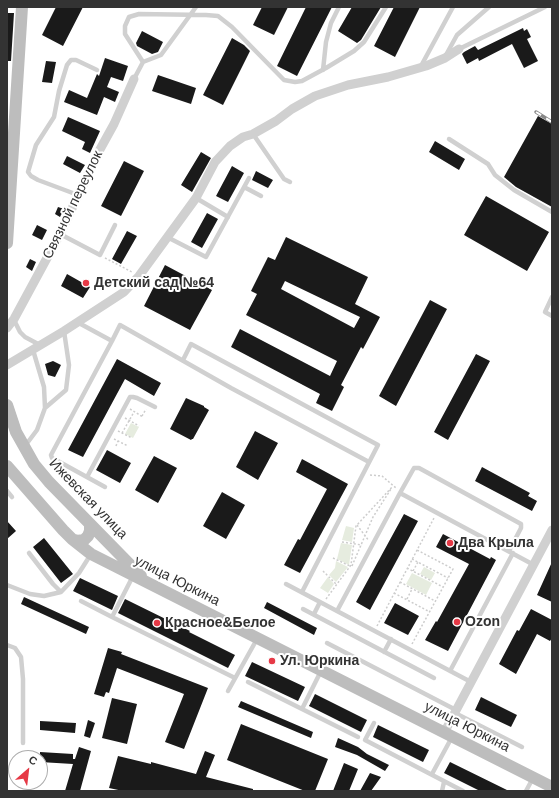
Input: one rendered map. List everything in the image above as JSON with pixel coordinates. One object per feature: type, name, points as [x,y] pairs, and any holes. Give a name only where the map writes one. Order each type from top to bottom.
[{"type":"main road","points":[[7,243],[22,7]]},
{"type":"main road","name":"Ижевская улица","points":[[8,413],[34,464],[49,482],[149,584]]},
{"type":"main road","name":"улица Юркина","points":[[7,466],[72,539],[91,554],[552,787]]},
{"type":"main road","points":[[72,539],[77,541],[84,540],[90,531],[90,524]]},
{"type":"street","points":[[7,365],[64,331],[124,292],[139,276],[196,198],[215,162],[230,146],[243,137],[253,134],[276,121],[292,109],[315,96],[348,85],[388,77],[421,68],[445,58],[459,50]]},
{"type":"street","name":"Связной переулок","points":[[7,328],[14,319],[60,234],[114,124],[134,79]]},
{"type":"street","points":[[448,735],[456,711],[552,530]]},
{"type":"lane","points":[[134,79],[142,62],[161,56],[196,7]]},
{"type":"lane","points":[[323,70],[326,42],[331,23],[339,7]]},
{"type":"lane","points":[[142,62],[125,34],[125,26],[129,17],[139,14],[218,16],[232,27],[284,80],[295,82],[302,81],[354,51],[364,42],[386,7]]},
{"type":"lane","points":[[421,68],[453,7]]},
{"type":"lane","points":[[445,58],[457,35],[488,7]]},
{"type":"lane","points":[[459,50],[545,7]]},
{"type":"lane","points":[[78,195],[38,180],[31,176],[28,172],[36,145],[54,118],[59,91],[67,65],[71,60],[76,60],[97,70]]},
{"type":"lane","points":[[253,134],[284,179],[290,182]]},
{"type":"lane","points":[[449,139],[488,164],[495,175],[514,190],[552,212]]},
{"type":"lane","points":[[167,237],[206,258],[249,178]]},
{"type":"lane","points":[[244,187],[261,196]]},
{"type":"lane","points":[[196,198],[228,216]]},
{"type":"lane","points":[[60,234],[100,255],[115,225]]},
{"type":"lane","points":[[552,297],[545,312],[552,316]]},
{"type":"lane","points":[[14,319],[20,332],[37,347],[44,387],[45,408],[37,430],[24,447]]},
{"type":"lane","points":[[77,322],[112,341]]},
{"type":"lane","points":[[105,487],[52,458],[51,454],[120,325],[369,462]]},
{"type":"lane","points":[[45,408],[66,390],[69,365],[64,331]]},
{"type":"lane","points":[[183,360],[191,344],[378,445],[302,592]]},
{"type":"lane","points":[[87,477],[130,397],[133,396],[155,407]]},
{"type":"lane","points":[[337,611],[400,492],[416,467],[520,522],[521,528],[511,552],[450,671]]},
{"type":"lane","points":[[7,491],[12,497]]},
{"type":"lane","points":[[400,492],[534,565]]},
{"type":"lane","points":[[28,553],[52,584],[61,592]]},
{"type":"lane","points":[[7,585],[30,594],[44,596],[61,592],[79,573],[91,554]]},
{"type":"lane","points":[[112,617],[133,576]]},
{"type":"lane","points":[[286,584],[471,682]]},
{"type":"lane","points":[[81,601],[235,678]]},
{"type":"lane","points":[[314,614],[322,603]]},
{"type":"lane","points":[[303,609],[434,678]]},
{"type":"lane","points":[[228,691],[257,639]]},
{"type":"lane","points":[[384,652],[391,639]]},
{"type":"lane","points":[[327,643],[522,747]]},
{"type":"lane","points":[[7,645],[15,648],[21,657],[23,679],[23,742]]},
{"type":"lane","points":[[302,709],[321,671]]},
{"type":"lane","points":[[248,682],[358,737]]},
{"type":"lane","points":[[374,723],[365,740],[463,791]]},
{"type":"lane","points":[[432,774],[448,735]]},
{"type":"lane","points":[[526,791],[533,778]]},
{"type":"lane","points":[[442,791],[444,782]]},
{"type":"path","points":[[100,255],[139,276]]},
{"type":"path","points":[[124,406],[143,416],[149,404]]},
{"type":"path","points":[[122,433],[134,412]]},
{"type":"path","points":[[120,416],[138,426]]},
{"type":"path","points":[[113,428],[132,438]]},
{"type":"path","points":[[109,436],[128,446]]},
{"type":"path","points":[[116,446],[118,441]]},
{"type":"path","points":[[370,475],[382,476],[400,492]]},
{"type":"path","points":[[322,603],[351,565],[356,525],[393,486]]},
{"type":"path","points":[[352,566],[373,517],[393,486]]},
{"type":"path","points":[[374,630],[437,513]]},
{"type":"path","points":[[356,525],[372,545]]},
{"type":"path","points":[[342,542],[362,545]]},
{"type":"path","points":[[410,649],[453,569],[417,550]]},
{"type":"path","points":[[333,558],[349,566],[362,564]]},
{"type":"path","points":[[412,559],[448,578]]},
{"type":"path","points":[[413,571],[418,562]]},
{"type":"path","points":[[407,568],[443,587]]},
{"type":"path","points":[[323,571],[336,584]]},
{"type":"path","points":[[400,582],[435,601]]},
{"type":"path","points":[[407,600],[412,589]]},
{"type":"path","points":[[394,593],[430,612]]},
{"type":"shaded area","points":[[131,423],[139,427],[133,438],[125,434]]},
{"type":"shaded area","points":[[346,526],[354,528],[352,542],[342,540]]},
{"type":"shaded area","points":[[341,543],[352,545],[349,565],[337,559]]},
{"type":"shaded area","points":[[336,561],[348,567],[336,582],[329,575],[335,568]]},
{"type":"shaded area","points":[[424,567],[435,573],[431,580],[420,574]]},
{"type":"shaded area","points":[[412,573],[432,583],[426,595],[406,584]]},
{"type":"shaded area","points":[[328,577],[334,584],[328,593],[320,588]]},
{"type":"building","points":[[56,7],[83,7],[63,46],[42,35]]},
{"type":"building","points":[[262,7],[288,7],[274,35],[253,25]]},
{"type":"building","points":[[306,7],[332,7],[297,76],[277,66]]},
{"type":"building","points":[[352,7],[381,7],[361,40],[357,43],[338,31]]},
{"type":"building","points":[[394,7],[420,7],[395,57],[374,46]]},
{"type":"building","points":[[7,13],[14,13],[11,61],[7,61]]},
{"type":"building","points":[[523,28],[524,31],[527,29],[531,37],[527,39],[538,61],[524,68],[512,44],[479,61],[478,58],[467,64],[462,54],[464,52],[475,46],[478,50]]},
{"type":"building","points":[[142,31],[163,42],[158,52],[152,54],[137,46],[136,43]]},
{"type":"building","points":[[232,38],[244,45],[250,51],[223,105],[203,95]]},
{"type":"building","points":[[105,58],[128,66],[123,81],[111,77],[107,87],[119,92],[115,102],[104,97],[97,115],[64,102],[69,90],[87,98],[97,74],[99,76]]},
{"type":"building","points":[[46,61],[56,62],[52,83],[42,82]]},
{"type":"building","points":[[158,75],[196,88],[191,104],[152,91]]},
{"type":"building","points":[[538,116],[552,124],[552,207],[516,187],[504,177]]},
{"type":"building","points":[[68,117],[100,131],[90,153],[82,149],[85,142],[62,131]]},
{"type":"building","points":[[435,141],[465,159],[459,170],[429,152]]},
{"type":"building","points":[[201,152],[211,158],[192,192],[181,185]]},
{"type":"building","points":[[67,156],[85,165],[80,173],[63,164]]},
{"type":"building","points":[[124,161],[144,171],[121,216],[101,206]]},
{"type":"building","points":[[232,166],[244,173],[228,202],[216,196]]},
{"type":"building","points":[[256,171],[273,180],[268,188],[252,180]]},
{"type":"building","points":[[486,196],[549,232],[527,271],[464,235]]},
{"type":"building","points":[[58,207],[64,209],[60,217],[55,214]]},
{"type":"building","points":[[207,213],[218,219],[202,248],[191,242]]},
{"type":"building","points":[[37,225],[47,230],[42,240],[32,235]]},
{"type":"building","points":[[127,231],[137,236],[121,264],[112,259]]},
{"type":"building","points":[[286,237],[368,277],[355,304],[380,317],[363,349],[361,347],[341,385],[344,387],[332,411],[316,403],[320,394],[231,347],[240,329],[330,376],[337,361],[246,315],[257,294],[251,291],[268,257],[275,260]],"holes":[[[285,281],[360,317],[354,328],[281,289]]]},
{"type":"building","points":[[30,259],[36,262],[32,271],[26,267]]},
{"type":"building","points":[[165,265],[212,290],[190,330],[144,306]]},
{"type":"building","points":[[67,274],[90,287],[83,298],[61,286]]},
{"type":"building","points":[[430,300],[447,309],[396,406],[379,396]]},
{"type":"building","points":[[476,354],[490,361],[448,440],[434,432]]},
{"type":"building","points":[[117,359],[161,383],[154,396],[125,379],[83,457],[68,450]]},
{"type":"building","points":[[53,361],[61,365],[55,377],[48,375],[45,364]]},
{"type":"building","points":[[186,398],[204,406],[209,410],[193,439],[191,440],[170,429]]},
{"type":"building","points":[[255,431],[278,443],[258,480],[236,467]]},
{"type":"building","points":[[107,450],[131,463],[120,483],[96,470]]},
{"type":"building","points":[[154,456],[177,468],[158,503],[135,490]]},
{"type":"building","points":[[302,459],[348,484],[300,573],[284,565],[298,539],[300,540],[327,489],[296,472]]},
{"type":"building","points":[[482,467],[530,493],[528,496],[537,501],[532,511],[475,481]]},
{"type":"building","points":[[222,492],[245,505],[226,539],[203,526]]},
{"type":"building","points":[[404,514],[418,521],[370,610],[356,602]]},
{"type":"building","points":[[7,521],[16,531],[7,539]]},
{"type":"building","points":[[443,534],[490,559],[491,557],[496,560],[448,651],[425,640],[436,621],[437,622],[469,564],[436,547]]},
{"type":"building","points":[[44,538],[73,574],[61,583],[33,547]]},
{"type":"building","points":[[552,562],[552,602],[537,595]]},
{"type":"building","points":[[80,578],[118,596],[112,610],[73,591]]},
{"type":"building","points":[[24,597],[89,627],[86,634],[21,604]]},
{"type":"building","points":[[125,599],[235,655],[228,668],[118,613]]},
{"type":"building","points":[[267,602],[317,628],[314,635],[264,608]]},
{"type":"building","points":[[395,603],[419,616],[408,635],[384,623]]},
{"type":"building","points":[[531,609],[552,620],[552,638],[550,641],[537,634],[516,674],[499,664],[517,630],[519,631]]},
{"type":"building","points":[[108,648],[122,652],[121,654],[208,688],[184,749],[165,742],[184,694],[117,668],[109,693],[106,692],[104,697],[94,694]]},
{"type":"building","points":[[252,662],[305,687],[298,701],[245,676]]},
{"type":"building","points":[[315,694],[367,720],[361,732],[309,706]]},
{"type":"building","points":[[481,697],[517,715],[511,727],[475,710]]},
{"type":"building","points":[[112,698],[137,704],[127,744],[102,738]]},
{"type":"building","points":[[241,701],[313,732],[311,738],[238,707]]},
{"type":"building","points":[[88,720],[95,723],[90,738],[84,736]]},
{"type":"building","points":[[40,721],[76,723],[75,733],[40,730]]},
{"type":"building","points":[[241,724],[328,759],[315,791],[305,791],[227,760]]},
{"type":"building","points":[[378,725],[429,750],[423,762],[373,737]]},
{"type":"building","points":[[338,738],[358,747],[367,754],[389,765],[385,771],[357,755],[335,747]]},
{"type":"building","points":[[79,747],[91,751],[80,791],[65,791],[73,764],[48,762],[48,752],[73,754],[73,759],[75,759]]},
{"type":"building","points":[[205,751],[215,755],[206,777],[253,789],[253,791],[123,791],[109,788],[118,756],[151,764],[151,762],[196,774]]},
{"type":"building","points":[[450,762],[509,791],[480,791],[444,773]]},
{"type":"building","points":[[344,763],[358,769],[349,791],[333,791]]},
{"type":"building","points":[[370,773],[381,777],[371,791],[360,791]]},
{"type":"railway","points":[[536,112],[552,122]]},
{"type":"place","name":"Детский сад №64","points":[[86,283]]},
{"type":"place","name":"Два Крыла","points":[[450,543]]},
{"type":"place","name":"Ozon","points":[[457,622]]},
{"type":"place","name":"Красное&Белое","points":[[157,623]]},
{"type":"place","name":"Ул. Юркина","points":[[272,661]]}]
